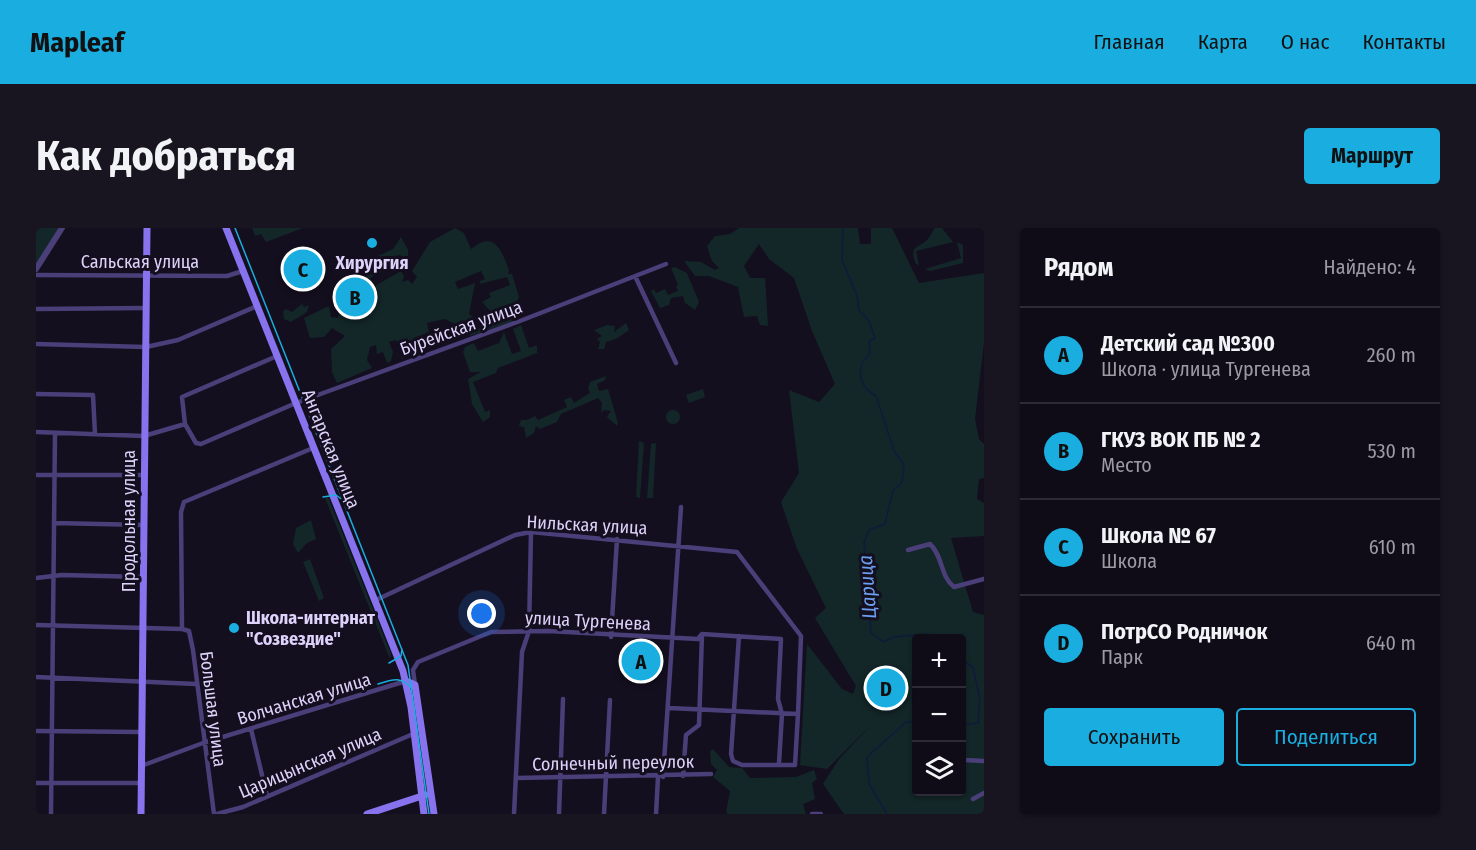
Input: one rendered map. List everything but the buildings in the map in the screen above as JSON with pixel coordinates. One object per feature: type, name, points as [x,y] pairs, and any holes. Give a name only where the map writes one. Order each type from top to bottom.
[{"type":"main road","name":"Продольная улица","points":[[141,814],[147,228]]},
{"type":"main road","name":"Ангарская улица","points":[[226,228],[313,448],[412,682],[434,814]]},
{"type":"main road","name":"Ангарская улица","points":[[412,682],[413,734],[424,814]]},
{"type":"main road","points":[[368,814],[431,793]]},
{"type":"street","points":[[36,268],[62,228]]},
{"type":"street","name":"Бурейская улица","points":[[185,424],[192,439],[201,444],[296,403],[520,321],[666,264]]},
{"type":"street","name":"Сальская улица","points":[[36,275],[227,276],[243,271]]},
{"type":"street","points":[[635,276],[676,363]]},
{"type":"street","points":[[36,344],[146,347],[178,340],[257,306]]},
{"type":"street","points":[[36,309],[146,308]]},
{"type":"street","points":[[36,432],[144,436],[185,424],[182,397],[187,393],[277,356]]},
{"type":"street","points":[[36,394],[93,394],[95,434]]},
{"type":"street","points":[[51,814],[55,433]]},
{"type":"street","name":"Большая улица","points":[[216,814],[189,630],[182,629],[182,512],[184,502],[313,448]]},
{"type":"street","points":[[36,475],[144,475]]},
{"type":"street","points":[[656,814],[665,717],[669,708],[681,507]]},
{"type":"street","points":[[54,523],[144,525]]},
{"type":"street","points":[[514,814],[522,652],[529,631],[531,532]]},
{"type":"street","name":"Нильская улица","points":[[376,600],[515,535],[531,532],[738,552],[801,636],[798,714]]},
{"type":"street","points":[[611,636],[618,539]]},
{"type":"street","points":[[908,550],[930,544],[938,551],[948,583],[954,587],[984,579]]},
{"type":"street","points":[[36,578],[52,576],[143,577]]},
{"type":"street","points":[[36,625],[143,630],[182,629]]},
{"type":"street","name":"улица Тургенева","points":[[412,682],[414,665],[491,632],[529,631],[672,639],[698,639],[702,634],[781,639],[778,699],[782,714]]},
{"type":"street","points":[[683,776],[686,735],[699,725],[702,634]]},
{"type":"street","points":[[669,708],[700,708],[735,711],[782,714],[798,714],[795,765],[779,763],[742,765],[733,761],[731,754],[735,711],[739,636]]},
{"type":"street","points":[[36,677],[196,684]]},
{"type":"street","name":"Волчанская улица","points":[[141,766],[204,743],[412,682]]},
{"type":"street","points":[[559,814],[562,699]]},
{"type":"street","points":[[604,814],[610,700]]},
{"type":"street","points":[[779,763],[782,714]]},
{"type":"street","points":[[251,729],[267,796]]},
{"type":"street","points":[[36,731],[141,732]]},
{"type":"street","name":"Царицынская улица","points":[[216,814],[267,796],[413,734]]},
{"type":"street","points":[[966,760],[984,761]]},
{"type":"street","name":"Солнечный переулок","points":[[516,778],[660,777],[711,774]]},
{"type":"street","points":[[36,783],[141,783]]},
{"type":"street","points":[[973,799],[984,793]]},
{"type":"street","points":[[812,814],[821,814]]},
{"type":"green space","points":[[36,228],[60,228],[36,264]]},
{"type":"green space","points":[[252,228],[303,228],[266,242],[261,234],[255,236]]},
{"type":"green space","points":[[455,228],[464,233],[471,249],[486,241],[496,244],[500,249],[509,270],[508,274],[512,274],[519,297],[511,322],[470,336],[469,332],[511,316],[508,308],[493,314],[482,302],[491,297],[489,293],[510,285],[507,277],[480,284],[480,281],[485,279],[481,271],[455,282],[458,289],[475,283],[469,314],[475,318],[455,324],[445,319],[427,323],[429,332],[414,338],[417,353],[401,359],[403,356],[396,340],[389,342],[393,352],[391,361],[387,363],[383,352],[377,354],[376,345],[370,347],[367,360],[372,368],[337,383],[332,372],[331,349],[345,336],[332,328],[324,337],[310,338],[304,318],[329,306],[331,317],[338,318],[340,309],[368,295],[370,298],[378,294],[375,286],[401,271],[404,276],[402,282],[408,280],[412,284],[417,277],[412,271],[430,242]]},
{"type":"green space","points":[[739,228],[858,228],[860,244],[871,244],[871,228],[892,228],[919,283],[984,273],[984,343],[975,419],[979,439],[984,444],[984,478],[979,479],[977,499],[984,503],[984,536],[951,538],[973,612],[984,615],[984,814],[844,814],[823,784],[839,759],[873,723],[827,769],[800,765],[807,644],[842,689],[853,694],[856,686],[815,618],[826,608],[797,549],[781,502],[799,473],[789,390],[819,402],[835,384],[812,331],[794,278],[769,259],[759,244],[744,266],[750,278],[765,278],[768,326],[760,325],[757,316],[744,317],[738,287],[709,276],[695,276],[684,261],[701,262],[715,270],[719,268],[712,261],[707,246],[715,236],[730,234]]},
{"type":"green space","points":[[935,228],[942,228],[953,242],[916,251],[919,265],[916,264],[913,251],[927,240]]},
{"type":"green space","points":[[401,237],[408,250],[408,261],[400,255],[395,256],[396,264],[370,278],[372,282],[353,292],[352,288],[362,283],[372,268],[371,265],[365,268],[365,262],[393,249]]},
{"type":"green space","points":[[957,242],[963,245],[963,263],[930,271],[925,269],[961,258]]},
{"type":"green space","points":[[675,267],[687,273],[699,302],[695,310],[685,303],[683,296],[671,298],[669,305],[660,308],[651,291],[654,289],[656,293],[665,289],[668,295],[678,291],[671,268]]},
{"type":"green space","points":[[302,304],[304,307],[309,305],[307,312],[291,322],[284,319],[283,311],[286,309],[292,312]]},
{"type":"green space","points":[[626,323],[629,330],[616,339],[606,342],[604,349],[598,349],[600,342],[597,339],[602,336],[594,330],[607,325],[615,326],[614,332]]},
{"type":"green space","points":[[521,325],[529,348],[537,345],[537,353],[498,368],[496,373],[473,382],[485,412],[490,410],[490,417],[483,422],[472,404],[468,379],[481,372],[470,372],[463,352],[465,347],[474,343],[478,351],[499,343],[504,332],[512,354],[521,351],[513,329]]},
{"type":"green space","points":[[606,376],[605,380],[597,384],[599,391],[608,389],[617,426],[607,417],[611,411],[604,410],[601,413],[602,403],[598,398],[561,414],[557,422],[540,429],[536,426],[534,433],[526,438],[524,427],[519,426],[521,420],[535,416],[538,420],[567,407],[564,400],[571,397],[574,403],[590,393],[588,389],[590,382]]},
{"type":"green space","points":[[703,389],[705,397],[689,403],[686,395]]},
{"type":"green space","points":[[673,410],[678,412],[680,417],[678,422],[673,424],[668,422],[666,417],[668,412]]},
{"type":"green space","points":[[639,441],[644,443],[640,498],[636,497]]},
{"type":"green space","points":[[656,443],[653,498],[647,498],[651,444]]},
{"type":"green space","points":[[328,497],[391,654],[390,659],[325,498]]},
{"type":"green space","points":[[311,520],[316,539],[307,543],[298,553],[293,544],[296,528]]},
{"type":"green space","points":[[310,559],[324,598],[319,601],[303,562]]},
{"type":"green space","points":[[713,749],[729,767],[742,768],[750,778],[796,777],[814,770],[817,779],[812,783],[815,799],[803,804],[806,814],[728,814],[726,812],[730,791],[713,777],[717,770],[711,764],[710,751]]},
{"type":"waterway","name":"Царица","points":[[843,228],[842,260],[857,296],[859,310],[869,321],[875,338],[869,341],[870,354],[860,371],[862,382],[876,396],[894,451],[904,465],[902,483],[893,490],[885,524],[869,530],[864,542],[871,633],[884,642],[894,637],[912,635]]},
{"type":"waterway","name":"Царица","points":[[966,663],[973,667],[980,700],[978,723],[966,724]]},
{"type":"waterway","name":"Царица","points":[[887,814],[869,784],[867,757],[906,722],[912,722]]},
{"type":"tram line","points":[[235,228],[408,665],[429,814]]},
{"type":"tram line","points":[[323,497],[336,495],[345,502]]},
{"type":"tram line","points":[[389,663],[401,656],[402,649]]},
{"type":"tram line","points":[[378,684],[401,680],[412,689]]},
{"type":"place","name":"Хирургия","points":[[372,243]]},
{"type":"place","name":"Школа № 67","points":[[303,269]]},
{"type":"place","name":"ГКУЗ ВОК ПБ № 2","points":[[355,297]]},
{"type":"place","name":"Школа-интернат \"Созвездие\"","points":[[234,628]]},
{"type":"place","name":"Детский сад №300","points":[[641,661]]},
{"type":"place","name":"ПотрСО Родничок","points":[[886,688]]}]
